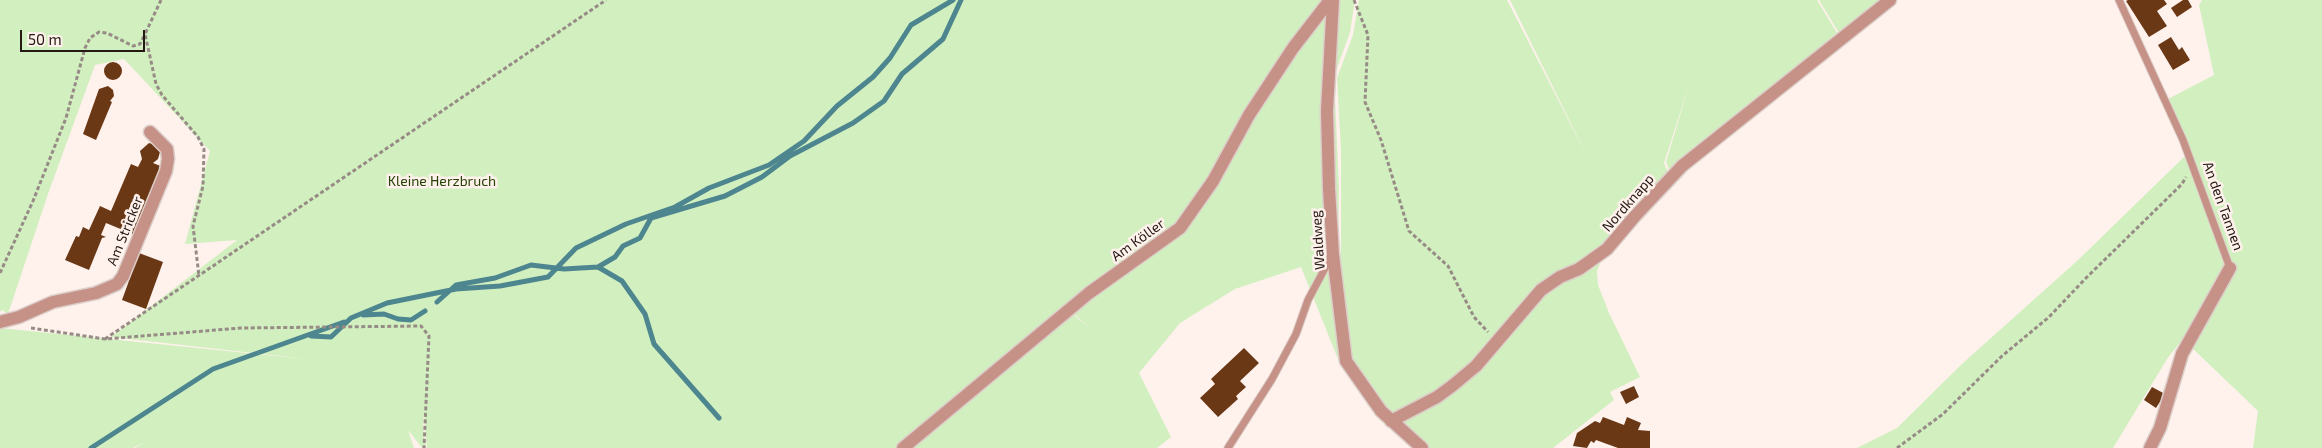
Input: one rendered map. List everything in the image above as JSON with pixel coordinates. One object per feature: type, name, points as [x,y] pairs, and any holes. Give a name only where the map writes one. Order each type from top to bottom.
[{"type":"street","name":"Waldweg","points":[[1331,0],[1327,111],[1333,255],[1346,361],[1381,411],[1422,448]]},
{"type":"street","name":"Am Köller","points":[[903,448],[1089,293],[1180,228],[1213,181],[1254,106],[1294,48],[1331,0]]},
{"type":"street","name":"Nordknapp","points":[[1390,421],[1437,398],[1476,366],[1496,340],[1541,290],[1560,277],[1579,269],[1607,250],[1635,216],[1682,166],[1890,0]]},
{"type":"street","name":"Am Stricker","points":[[0,322],[19,318],[54,302],[96,293],[117,284],[123,276],[166,171],[167,149],[150,132]]},
{"type":"street","name":"An den Tannen","points":[[2150,448],[2160,428],[2182,354],[2230,268]]},
{"type":"lane","name":"An den Tannen","points":[[2119,0],[2159,85],[2192,165],[2230,268]]},
{"type":"lane","points":[[1228,448],[1263,394],[1296,334],[1308,300],[1333,255]]},
{"type":"path","points":[[0,273],[33,201],[66,118],[85,48],[90,38],[99,32],[107,33],[133,46],[140,44],[160,0]]},
{"type":"path","points":[[105,340],[606,0]]},
{"type":"path","points":[[1354,0],[1368,35],[1365,102],[1381,140],[1409,231],[1448,266],[1474,317],[1496,340]]},
{"type":"path","points":[[145,34],[159,90],[198,137],[204,149],[202,186],[193,226],[198,276]]},
{"type":"path","points":[[1897,448],[1943,414],[2002,356],[2049,317],[2182,184],[2192,165]]},
{"type":"path","points":[[29,327],[105,340],[241,328],[421,326],[429,336],[424,448]]},
{"type":"green space","name":"Kleine Herzbruch","points":[[0,0],[1355,0],[1350,32],[1334,77],[1339,187],[1338,255],[1341,254],[1341,150],[1337,78],[1353,35],[1359,0],[1507,0],[1589,160],[1510,0],[1817,0],[1837,33],[1671,174],[1666,162],[1690,82],[1664,163],[1669,175],[1600,263],[1597,272],[1598,285],[1609,313],[1640,377],[1610,392],[1614,400],[1553,448],[1429,448],[1418,441],[1340,364],[1301,267],[1235,289],[1180,323],[1139,373],[1171,437],[1157,448],[908,448],[1071,313],[1090,328],[1066,307],[895,448],[427,448],[424,413],[423,426],[426,448],[422,448],[408,430],[414,448],[135,448],[145,442],[133,448],[0,448],[0,328],[316,360],[111,337],[237,240],[185,244],[210,151],[124,59],[95,65],[48,194],[8,314],[2,310],[0,312]]},
{"type":"green space","points":[[1819,0],[1882,0],[1839,33]]},
{"type":"green space","points":[[2202,0],[2322,0],[2322,448],[2253,448],[2258,411],[2190,346],[2233,267],[2168,99],[2214,75],[2199,5]]},
{"type":"green space","points":[[2186,155],[2225,265],[2200,317],[2167,359],[2113,448],[1857,448],[1897,428],[1963,363],[2077,261]]},
{"type":"building","points":[[2164,0],[2167,4],[2157,11],[2167,26],[2149,37],[2126,1]]},
{"type":"building","points":[[2183,0],[2188,0],[2192,7],[2177,17],[2171,8]]},
{"type":"building","points":[[2171,37],[2179,50],[2182,47],[2190,60],[2173,70],[2158,45]]},
{"type":"building","points":[[113,62],[119,65],[122,71],[119,77],[113,80],[107,77],[104,71],[107,65]]},
{"type":"building","points":[[108,86],[113,90],[114,96],[110,101],[112,102],[96,140],[83,134],[99,89]]},
{"type":"building","points":[[149,143],[156,145],[160,152],[158,159],[153,163],[163,167],[135,235],[106,223],[101,235],[106,237],[102,238],[89,270],[65,260],[76,236],[79,237],[83,227],[89,230],[100,206],[111,211],[131,164],[138,167],[142,159],[140,151]]},
{"type":"building","points":[[139,253],[163,262],[146,309],[122,300]]},
{"type":"building","points":[[1244,348],[1259,363],[1240,381],[1246,387],[1236,396],[1238,399],[1218,417],[1200,398],[1215,384],[1211,379]]},
{"type":"building","points":[[1634,386],[1639,397],[1626,404],[1620,392]]},
{"type":"building","points":[[2152,387],[2165,394],[2156,408],[2144,400]]},
{"type":"building","points":[[1603,417],[1624,425],[1627,417],[1641,423],[1638,430],[1650,431],[1650,448],[1618,448],[1596,440],[1594,443],[1591,441],[1587,448],[1573,446],[1577,433],[1595,421],[1600,423]]},
{"type":"waterway","points":[[311,336],[331,337],[351,318],[387,303],[456,289],[500,286],[548,277],[576,248],[626,224],[675,207],[709,188],[769,165],[804,141],[837,106],[873,77],[890,58],[911,25],[953,0]]},
{"type":"waterway","points":[[437,302],[456,285],[495,278],[531,265],[564,269],[598,267],[615,257],[623,246],[640,238],[651,218],[725,196],[762,177],[790,156],[853,123],[884,101],[902,74],[943,39],[961,0]]},
{"type":"waterway","points":[[598,267],[622,281],[645,314],[654,344],[719,418]]},
{"type":"waterway","points":[[363,315],[384,314],[398,319],[411,320],[425,311]]},
{"type":"waterway","points":[[91,448],[213,369],[344,322]]}]
